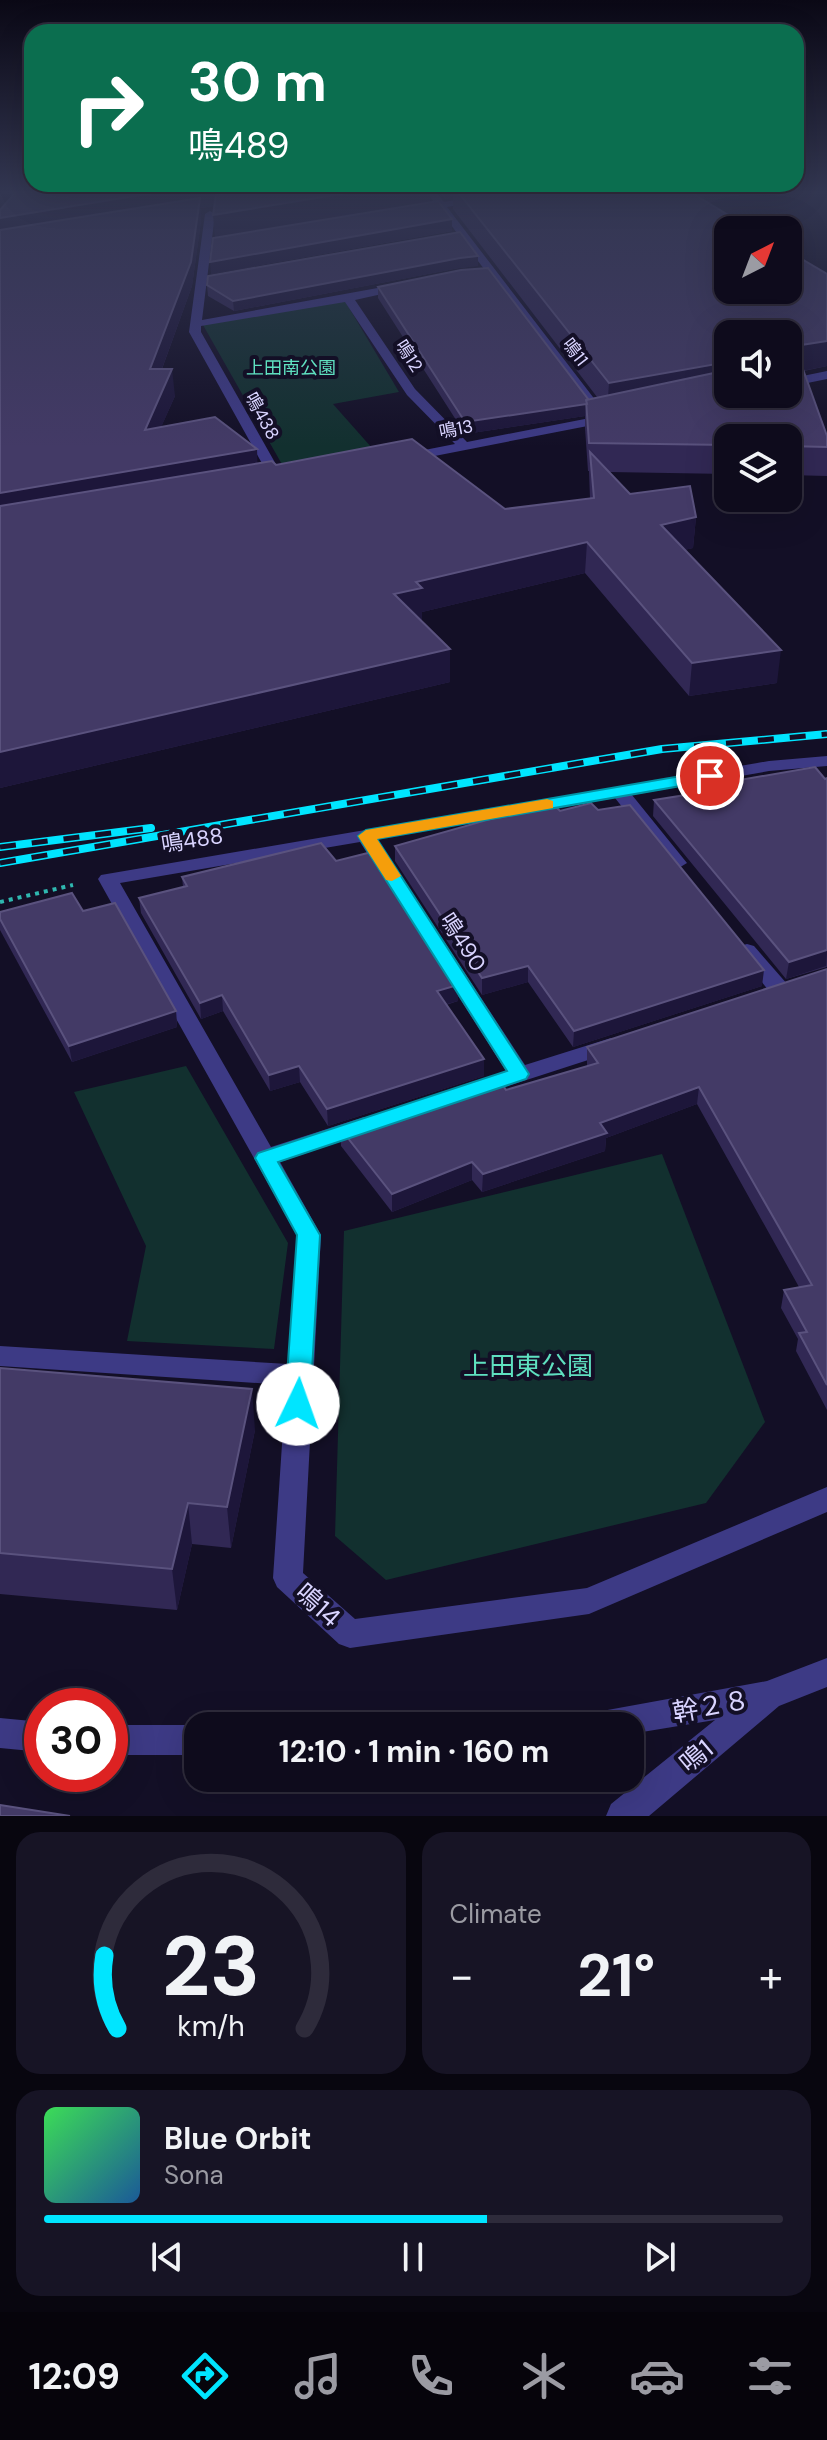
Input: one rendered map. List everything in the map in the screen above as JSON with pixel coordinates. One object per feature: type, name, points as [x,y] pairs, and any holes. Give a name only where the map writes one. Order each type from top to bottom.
[{"type":"street","points":[[202,277],[196,324],[418,283]]},
{"type":"street","name":"鳴11","points":[[496,277],[603,419]]},
{"type":"street","points":[[201,282],[217,279]]},
{"type":"street","name":"鳴12","points":[[348,298],[411,392],[464,446]]},
{"type":"street","name":"鳴438","points":[[196,324],[195,332],[279,482]]},
{"type":"street","points":[[802,380],[827,375]]},
{"type":"street","name":"鳴13","points":[[387,461],[631,413]]},
{"type":"street","points":[[263,485],[294,479]]},
{"type":"street","name":"鳴488","points":[[108,879],[769,766],[827,761]]},
{"type":"street","points":[[620,792],[690,879]]},
{"type":"street","name":"鳴490","points":[[366,836],[519,1074]]},
{"type":"street","points":[[0,1356],[299,1375],[309,1235],[108,879]]},
{"type":"street","points":[[730,928],[780,990]]},
{"type":"street","points":[[751,1000],[804,983]]},
{"type":"street","points":[[459,1094],[635,1037]]},
{"type":"street","points":[[265,1158],[385,1119]]},
{"type":"street","name":"鳴14","points":[[299,1375],[288,1578],[350,1634],[589,1601],[827,1499]]},
{"type":"street","name":"幹２８","points":[[644,1717],[768,1696],[827,1672]]},
{"type":"street","name":"鳴1","points":[[623,1816],[768,1696]]},
{"type":"street","points":[[0,1733],[24,1735]]},
{"type":"street","points":[[128,1740],[184,1740]]},
{"type":"path","points":[[0,902],[108,879]]},
{"type":"green space","name":"上田南公園","points":[[345,301],[399,392],[333,404],[380,457],[288,475],[203,325]]},
{"type":"green space","points":[[186,1066],[288,1243],[274,1349],[127,1341],[146,1246],[74,1092]]},
{"type":"green space","name":"上田東公園","points":[[662,1154],[765,1422],[706,1503],[386,1580],[335,1536],[344,1231]]},
{"type":"building","points":[[0,277],[185,277],[150,369],[172,369],[145,430],[215,417],[257,449],[0,493]]},
{"type":"building","points":[[208,277],[361,277],[233,301],[207,285]]},
{"type":"building","points":[[428,277],[495,277],[588,399],[587,404],[465,422],[378,287]]},
{"type":"building","points":[[525,277],[714,277],[714,304],[802,304],[802,277],[827,277],[827,341],[802,345],[802,320],[714,320],[714,364],[609,383]]},
{"type":"building","points":[[802,367],[827,436],[827,447],[802,446],[802,424],[714,424],[714,445],[589,443],[586,400],[714,373],[714,408],[802,408]]},
{"type":"building","points":[[412,439],[505,509],[594,498],[590,452],[630,494],[690,486],[696,517],[661,525],[781,650],[692,663],[587,542],[416,582],[422,588],[394,594],[450,649],[0,752],[0,506],[272,461],[276,465]]},
{"type":"building","points":[[815,767],[827,778],[827,950],[789,962],[654,800],[698,793],[694,788]]},
{"type":"building","points":[[551,802],[560,811],[591,803],[598,810],[630,805],[764,970],[574,1031],[528,966],[482,978],[395,846]]},
{"type":"building","points":[[321,843],[336,861],[372,852],[458,985],[437,991],[484,1059],[327,1109],[299,1066],[269,1075],[222,995],[200,1003],[139,898],[187,886],[182,877]]},
{"type":"building","points":[[72,893],[83,911],[115,903],[176,1011],[69,1046],[0,919],[0,912]]},
{"type":"building","points":[[827,969],[827,1385],[799,1333],[807,1332],[784,1290],[812,1285],[699,1087],[600,1123],[607,1133],[483,1174],[472,1162],[392,1194],[340,1128],[497,1076],[506,1090],[598,1063],[587,1047]]},
{"type":"building","points":[[0,1368],[252,1389],[227,1507],[188,1503],[172,1569],[0,1553]]},
{"type":"building","points":[[0,1805],[70,1816],[0,1816]]},
{"type":"railway","points":[[0,863],[662,749],[827,734]]},
{"type":"railway","points":[[0,847],[151,828]]},
{"type":"slow traffic","points":[[392,876],[366,836],[547,804]]},
{"type":"route","points":[[298,1404],[309,1235],[265,1158],[519,1074],[366,836],[710,776]]}]
